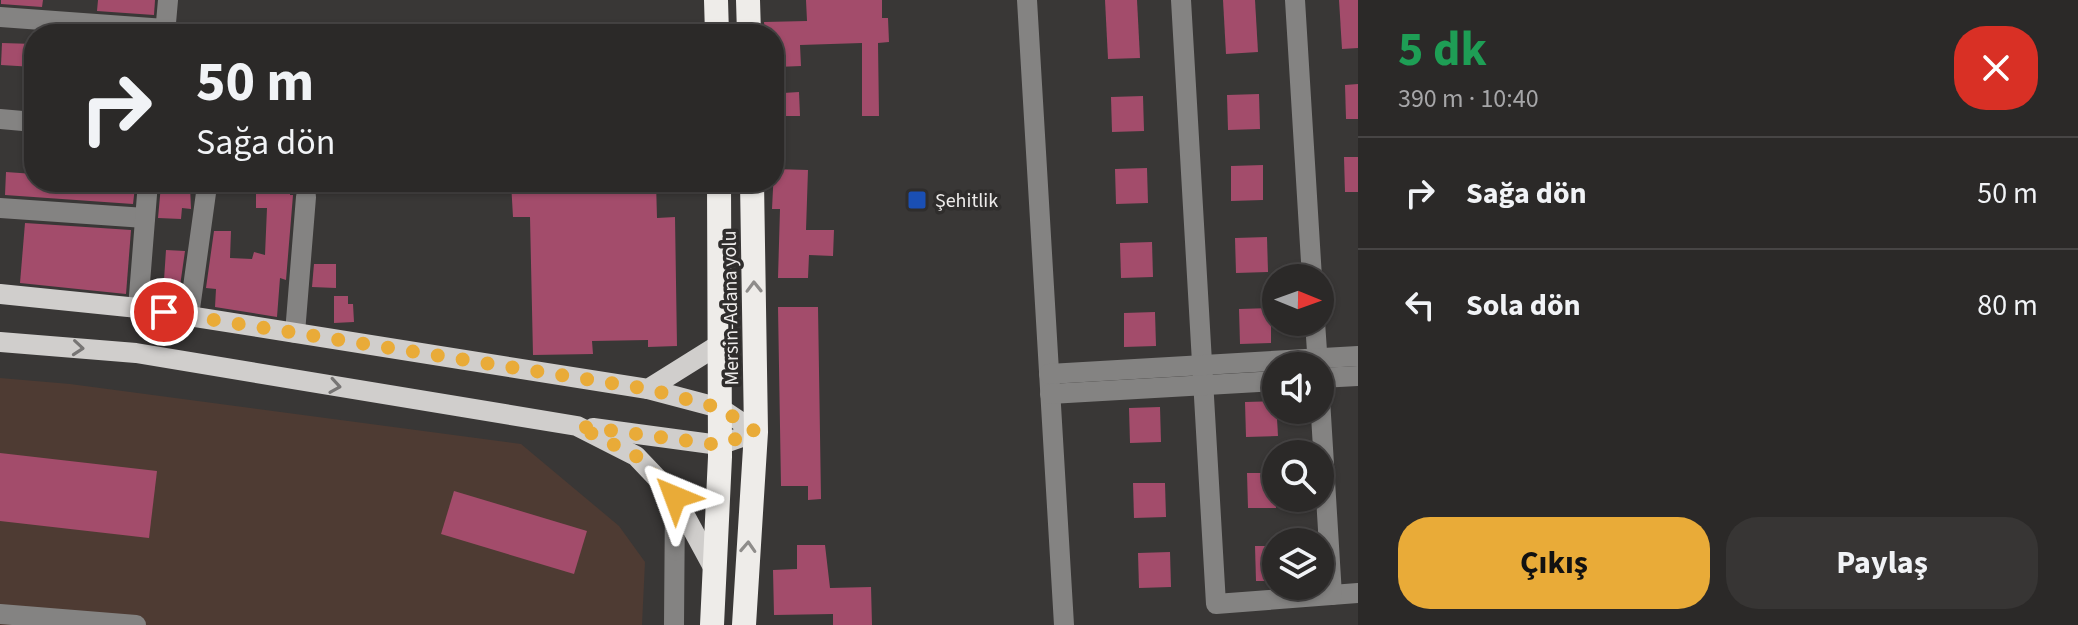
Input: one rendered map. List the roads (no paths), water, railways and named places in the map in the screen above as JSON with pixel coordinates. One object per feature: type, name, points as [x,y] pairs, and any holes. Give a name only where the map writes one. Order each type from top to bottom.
[{"type":"highway","points":[[716,0],[717,24]]},
{"type":"highway","points":[[748,0],[749,24]]},
{"type":"highway","name":"Mersin-Adana yolu","points":[[712,625],[720,408],[719,192]]},
{"type":"highway","name":"Mersin-Adana yolu","points":[[744,625],[756,432],[752,192]]},
{"type":"main road","points":[[0,294],[138,308],[648,389],[720,408],[756,432]]},
{"type":"main road","points":[[0,342],[136,353],[577,426],[719,445],[756,432]]},
{"type":"main road","points":[[648,389],[720,344]]},
{"type":"main road","points":[[577,426],[636,456],[675,497],[714,569]]},
{"type":"street","points":[[166,24],[168,0]]},
{"type":"street","points":[[1027,0],[1064,625]]},
{"type":"street","points":[[1181,0],[1216,604],[1268,600]]},
{"type":"street","points":[[1295,0],[1311,264]]},
{"type":"street","points":[[0,17],[82,24]]},
{"type":"street","points":[[0,119],[24,121]]},
{"type":"street","points":[[138,308],[147,192]]},
{"type":"street","points":[[189,316],[206,193]]},
{"type":"street","points":[[295,333],[306,197]]},
{"type":"street","points":[[0,208],[145,218]]},
{"type":"street","points":[[1334,363],[1358,356]]},
{"type":"street","points":[[1050,384],[1202,364],[1262,366]]},
{"type":"street","points":[[1334,371],[1358,376]]},
{"type":"street","points":[[1050,384],[1203,385],[1262,382]]},
{"type":"street","points":[[1322,424],[1328,528]]},
{"type":"street","points":[[674,625],[675,497]]},
{"type":"street","points":[[1334,595],[1358,593]]},
{"type":"street","points":[[0,614],[136,625]]},
{"type":"place","name":"Şehitlik","points":[[917,200]]}]
